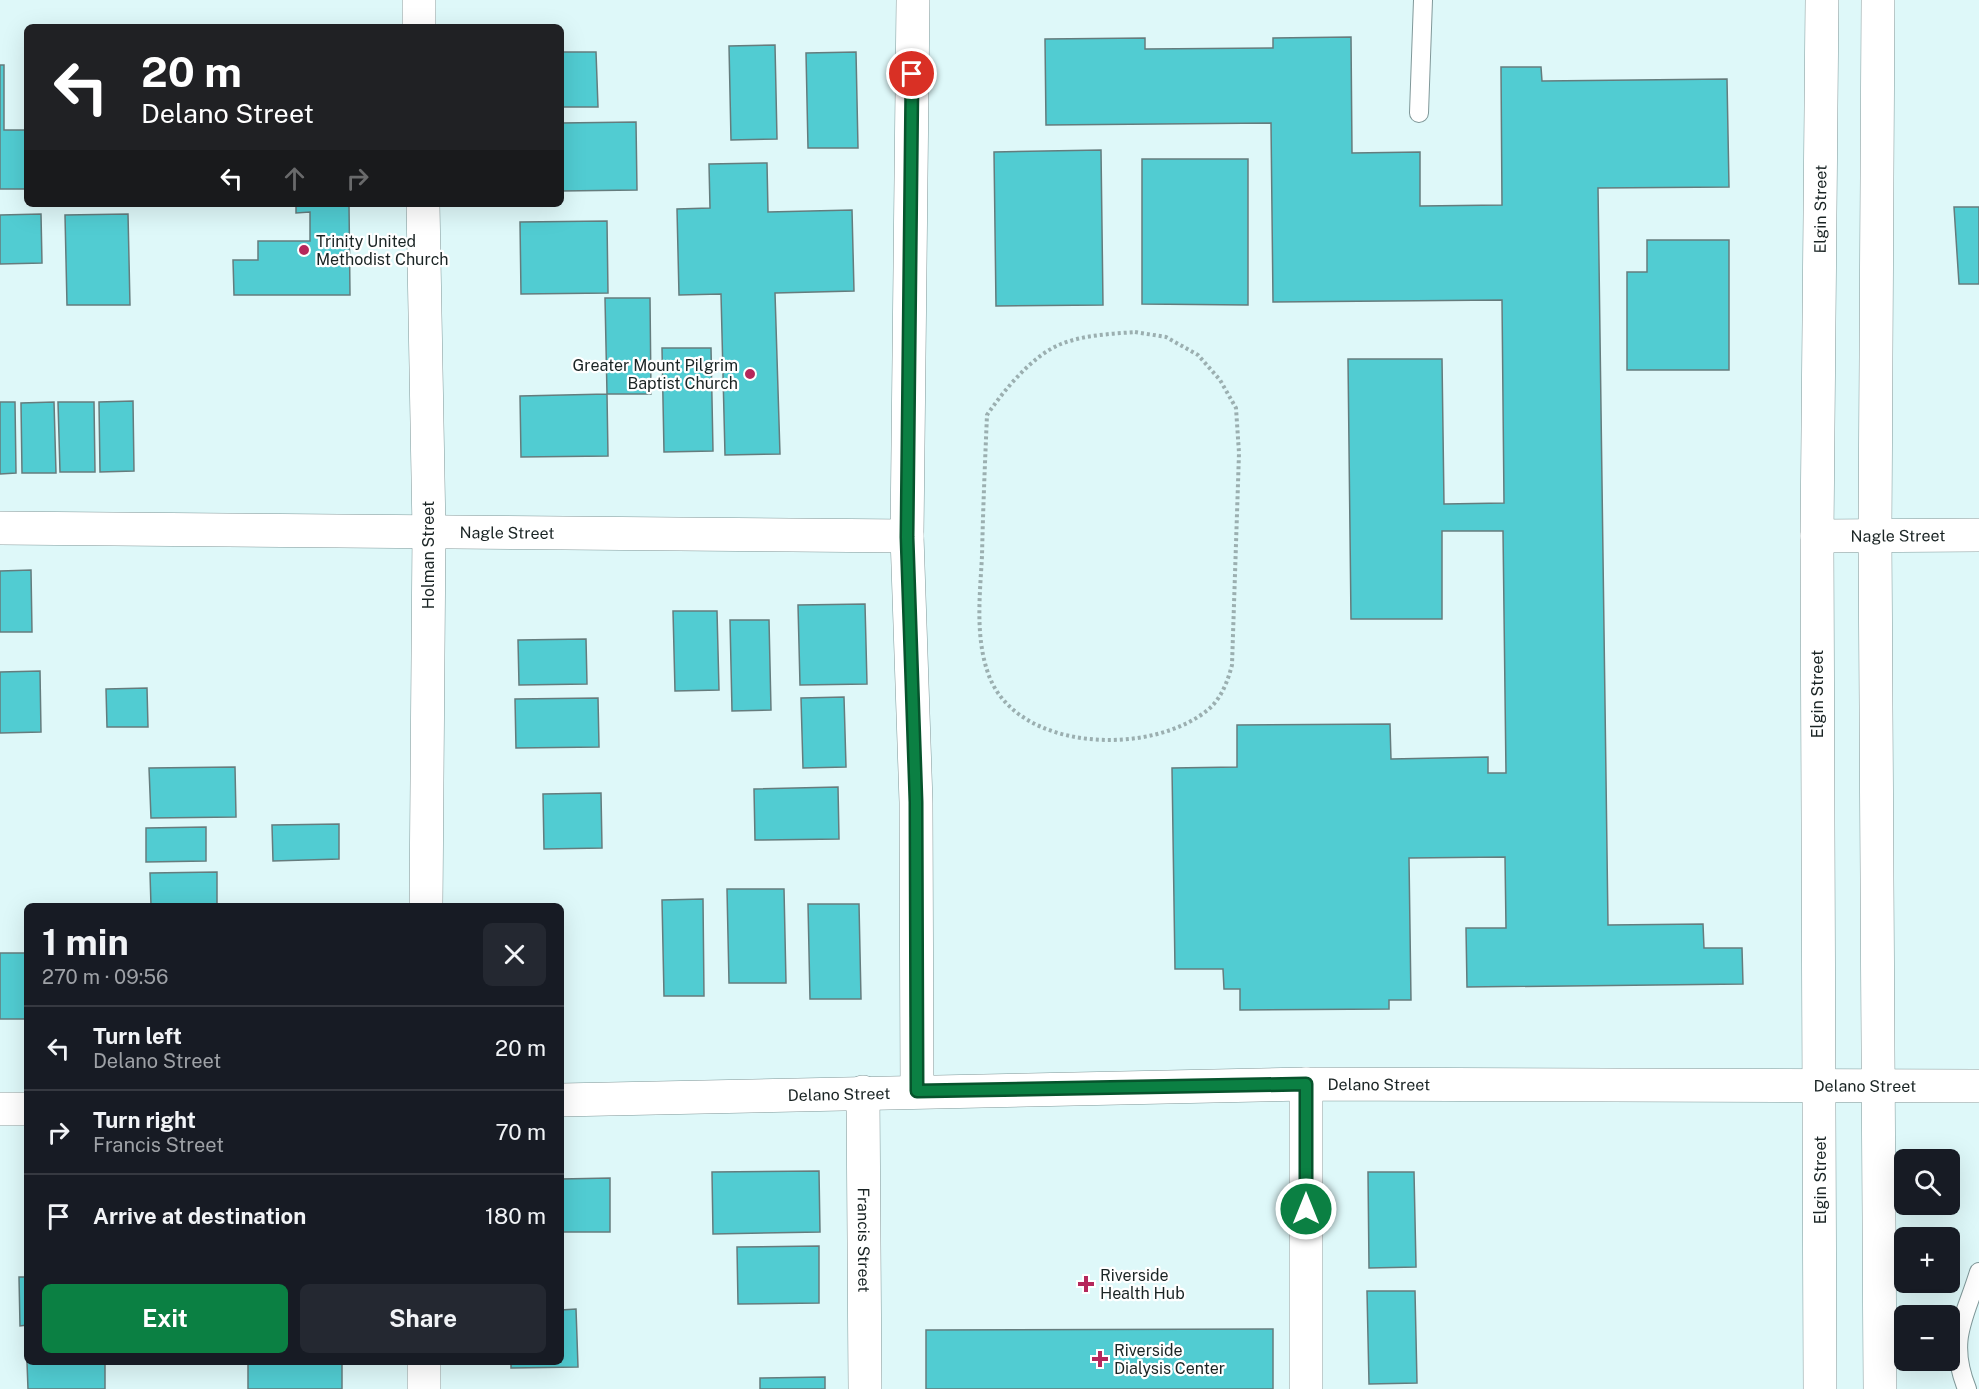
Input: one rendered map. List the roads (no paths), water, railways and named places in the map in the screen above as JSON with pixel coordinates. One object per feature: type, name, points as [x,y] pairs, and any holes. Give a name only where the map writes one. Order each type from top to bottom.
[{"type":"street","points":[[419,0],[419,24]]},
{"type":"street","points":[[913,0],[907,537],[916,802],[917,1091]]},
{"type":"street","name":"Elgin Street","points":[[1820,1389],[1817,536],[1822,0]]},
{"type":"street","points":[[1878,0],[1875,535],[1881,1389]]},
{"type":"street","name":"Holman Street","points":[[423,207],[429,531],[426,903]]},
{"type":"street","name":"Nagle Street","points":[[0,528],[907,537]]},
{"type":"street","name":"Nagle Street","points":[[1817,536],[1979,535]]},
{"type":"street","points":[[1306,1084],[1306,1389]]},
{"type":"street","name":"Delano Street","points":[[564,1100],[1306,1084],[1979,1086]]},
{"type":"street","name":"Francis Street","points":[[863,1092],[865,1389]]},
{"type":"street","points":[[0,1109],[24,1108]]},
{"type":"street","points":[[424,1365],[424,1389]]},
{"type":"lane","points":[[1419,113],[1423,0]]},
{"type":"lane","points":[[1967,1389],[1959,1370],[1957,1339],[1979,1272]]},
{"type":"place","name":"Trinity United Methodist Church","points":[[304,250]]},
{"type":"place","name":"Greater Mount Pilgrim Baptist Church","points":[[750,374]]},
{"type":"place","name":"Riverside Health Hub","points":[[1086,1284]]},
{"type":"place","name":"Riverside Dialysis Center","points":[[1100,1359]]}]
